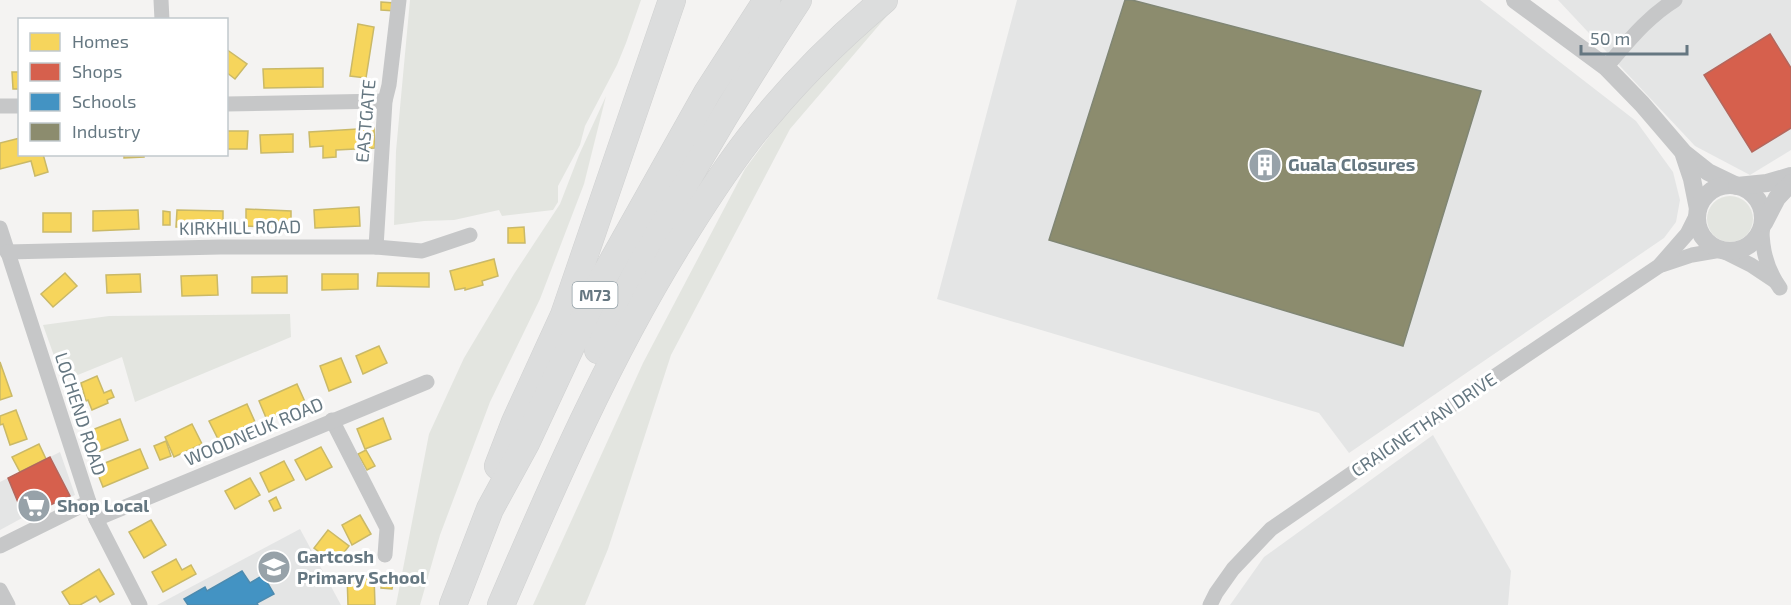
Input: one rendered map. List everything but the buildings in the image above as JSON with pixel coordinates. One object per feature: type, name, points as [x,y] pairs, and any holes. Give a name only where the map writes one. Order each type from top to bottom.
[{"type":"highway","points":[[447,605],[514,422],[564,315],[672,0]]},
{"type":"highway","name":"M73","points":[[453,605],[490,509],[526,443],[601,282],[706,93],[767,0]]},
{"type":"highway","name":"M73","points":[[491,605],[502,572],[555,444],[620,303],[715,130],[798,0]]},
{"type":"highway","points":[[501,605],[567,452],[626,334],[704,202],[748,140],[799,80],[857,22],[884,0]]},
{"type":"street","points":[[161,0],[162,18]]},
{"type":"street","name":"EASTGATE","points":[[376,247],[385,101],[399,0]]},
{"type":"street","points":[[1515,0],[1606,67],[1642,104],[1684,153],[1708,172],[1747,189],[1755,196],[1764,215],[1762,242],[1765,255],[1777,284],[1752,265],[1713,247],[1705,240],[1697,224],[1698,212],[1690,168],[1684,153]]},
{"type":"street","points":[[1606,67],[1647,21],[1675,0]]},
{"type":"street","points":[[228,104],[385,101]]},
{"type":"street","points":[[0,106],[18,106]]},
{"type":"street","points":[[1698,212],[1702,201],[1716,188],[1767,183],[1791,176]]},
{"type":"street","points":[[1722,251],[1733,252],[1751,244],[1758,237],[1776,198],[1791,183]]},
{"type":"street","name":"CRAIGNETHAN DRIVE","points":[[1210,605],[1233,569],[1272,529],[1401,439],[1659,266],[1688,234],[1698,212]]},
{"type":"street","name":"LOCHEND ROAD","points":[[0,228],[88,502],[140,605]]},
{"type":"street","name":"KIRKHILL ROAD","points":[[7,252],[376,247],[422,251],[470,235]]},
{"type":"street","name":"CRAIGNETHAN DRIVE","points":[[1659,266],[1692,255],[1722,251]]},
{"type":"street","name":"WOODNEUK ROAD","points":[[96,519],[427,382]]},
{"type":"street","points":[[332,420],[387,528],[385,555]]},
{"type":"street","points":[[0,546],[88,502]]},
{"type":"street","points":[[0,590],[8,605]]},
{"type":"shaded area","points":[[410,0],[641,0],[617,65],[585,126],[580,145],[558,186],[558,202],[553,210],[502,216],[499,210],[454,220],[394,225],[396,151]]},
{"type":"shaded area","points":[[1017,0],[1480,0],[1636,121],[1673,172],[1680,200],[1676,222],[1664,238],[1349,453],[1319,413],[937,299]]},
{"type":"shaded area","points":[[1558,0],[1791,0],[1791,150],[1750,175],[1695,146]]},
{"type":"shaded area","points":[[892,10],[790,129],[671,355],[608,549],[585,605],[533,605],[643,363],[745,169],[836,46]]},
{"type":"shaded area","points":[[606,96],[584,184],[540,299],[490,402],[440,535],[420,605],[396,605],[429,434],[464,358],[514,274],[560,204]]},
{"type":"shaded area","points":[[1730,196],[1746,203],[1753,219],[1746,235],[1730,242],[1714,235],[1707,219],[1714,203]]},
{"type":"shaded area","points":[[290,314],[291,337],[135,402],[122,357],[63,381],[43,325],[109,316]]},
{"type":"shaded area","points":[[1433,435],[1511,571],[1508,605],[1230,605],[1264,557]]},
{"type":"shaded area","points":[[60,452],[75,495],[0,530],[0,482]]},
{"type":"shaded area","name":"Gartcosh Primary School","points":[[300,529],[341,605],[157,605]]},
{"type":"place","name":"Guala Closures","points":[[1265,165]]},
{"type":"place","name":"Shop Local","points":[[34,506]]},
{"type":"place","name":"Gartcosh Primary School","points":[[274,567]]}]
